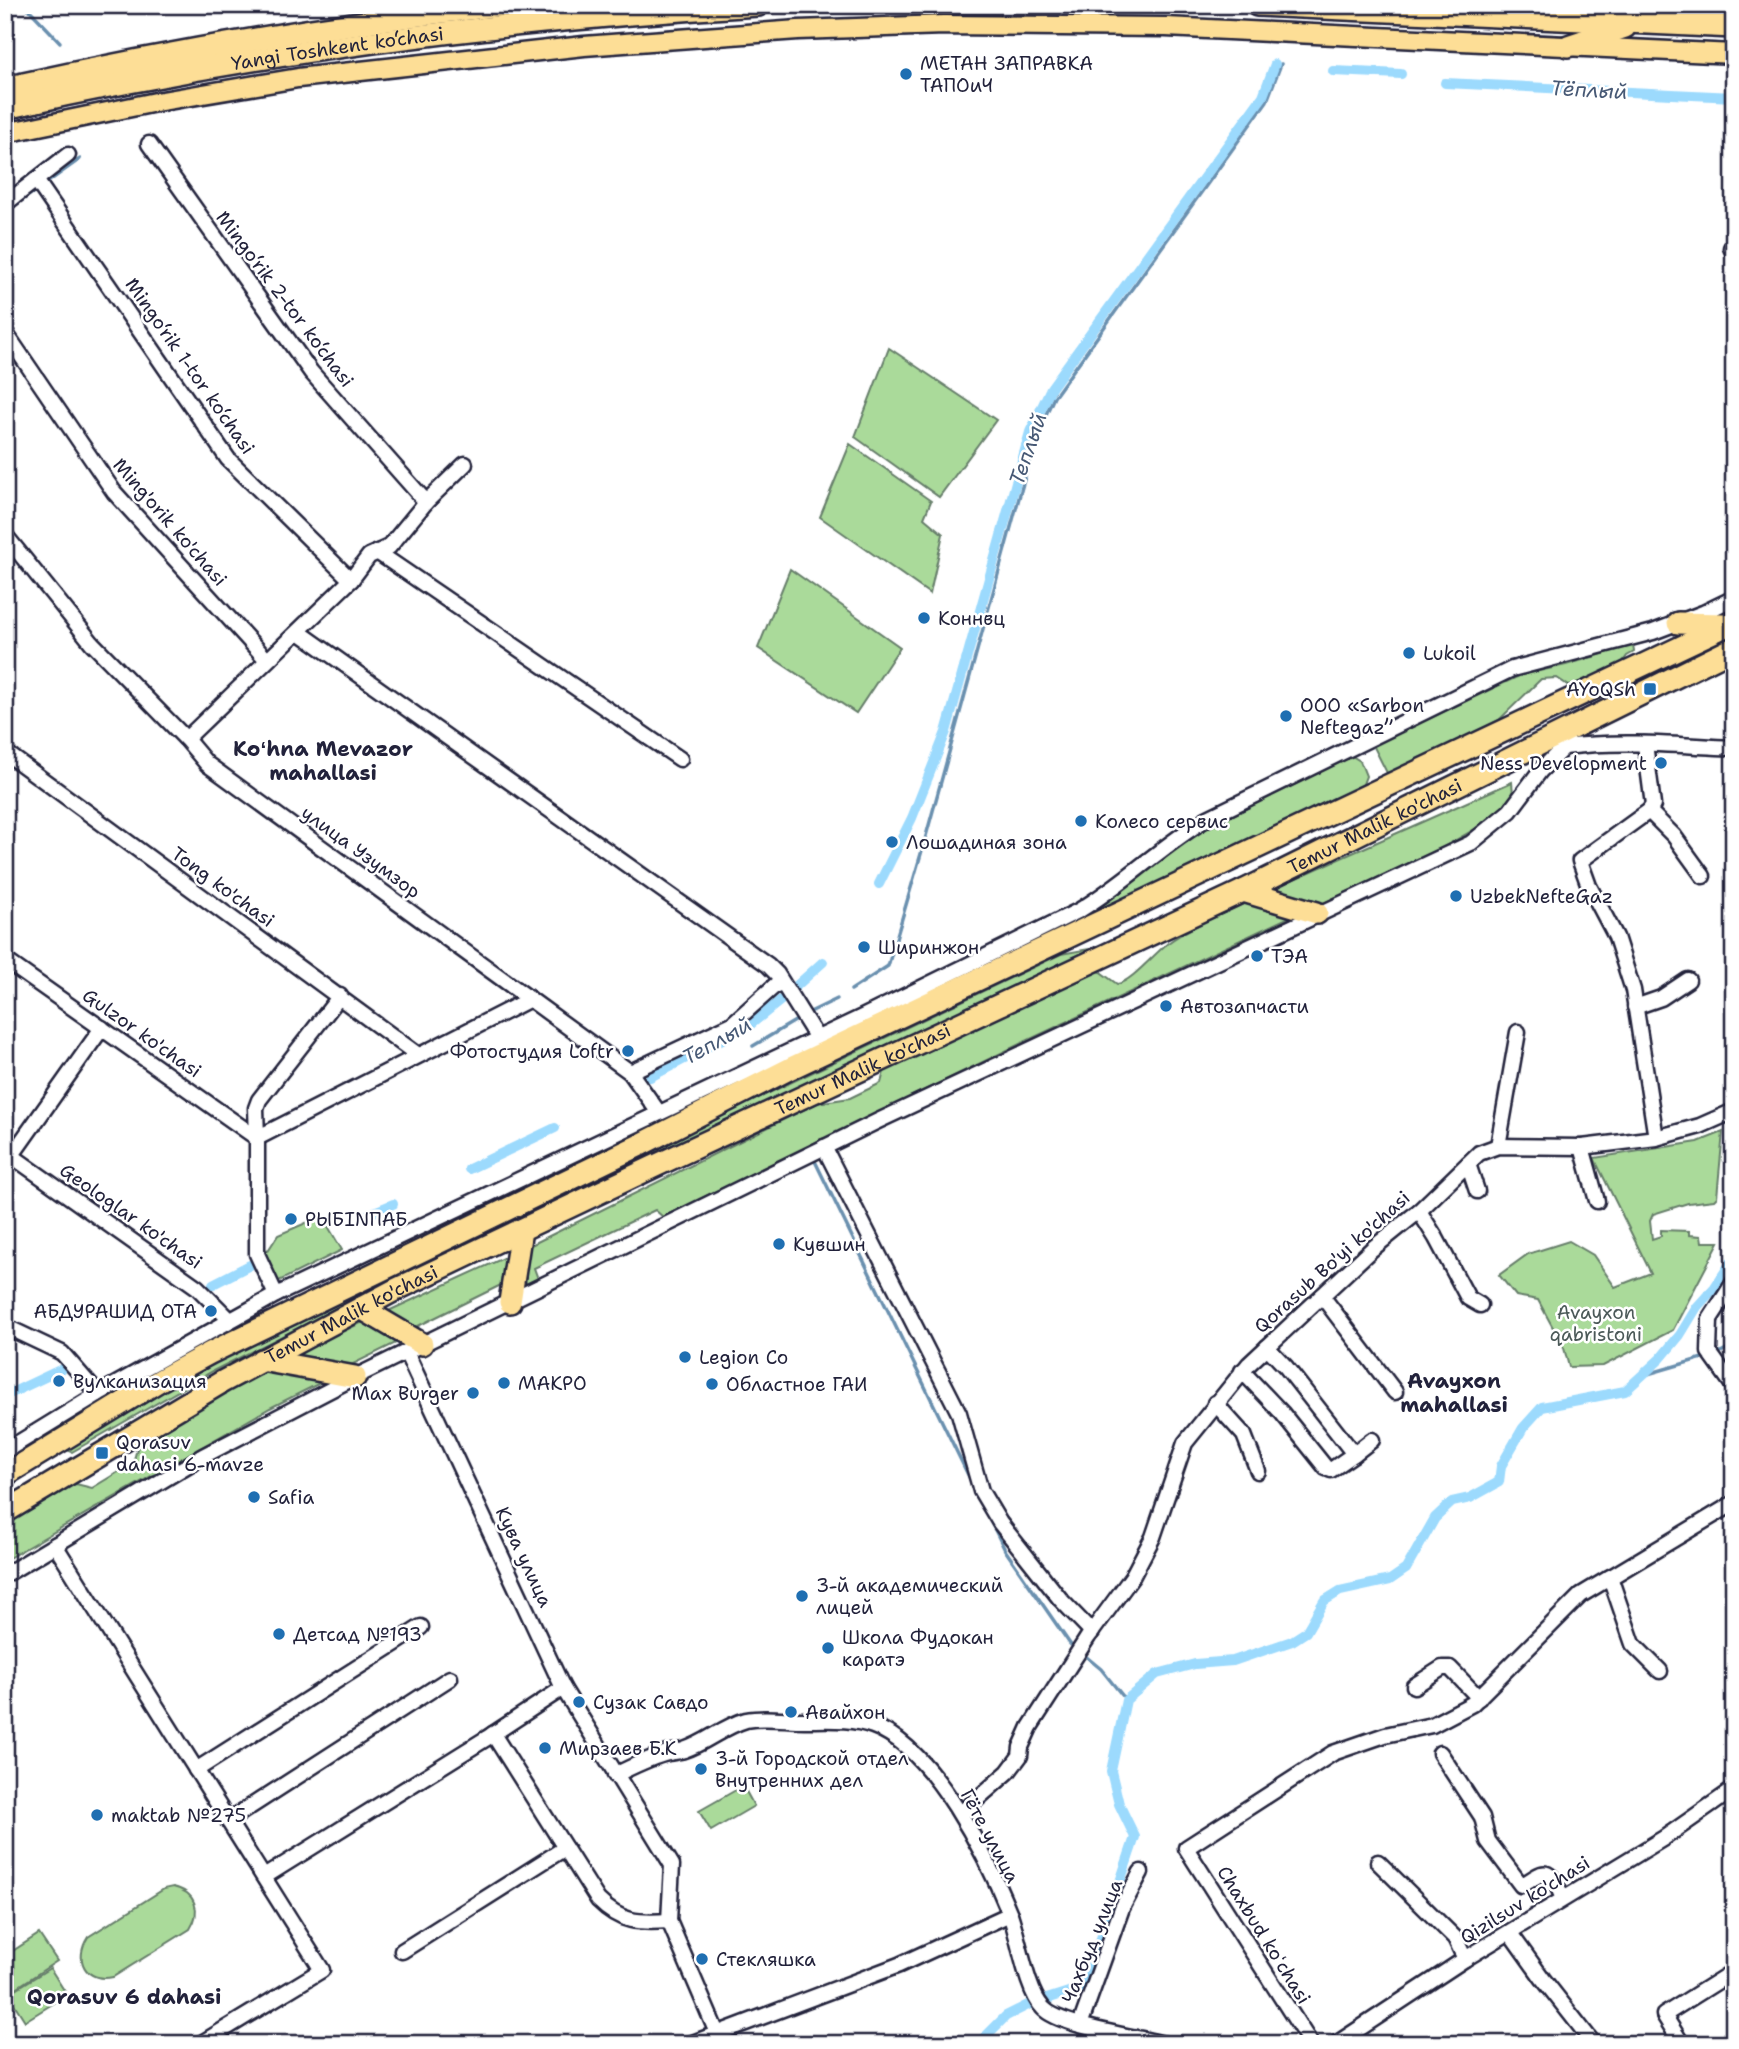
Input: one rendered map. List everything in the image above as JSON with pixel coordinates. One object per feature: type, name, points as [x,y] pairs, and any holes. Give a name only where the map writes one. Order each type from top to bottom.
[{"type":"highway","name":"Yangi Toshkent ko‘chasi","points":[[5,88],[259,38],[428,13],[503,5]]},
{"type":"highway","name":"Yangi Toshkent ko‘chasi","points":[[5,108],[226,64],[428,34],[758,5]]},
{"type":"highway","points":[[1257,5],[1734,27]]},
{"type":"highway","points":[[1667,5],[1734,8]]},
{"type":"highway","points":[[1568,46],[1636,23]]},
{"type":"highway","points":[[1678,623],[1732,623]]},
{"type":"highway","name":"Temur Malik ko'chasi","points":[[5,1475],[162,1379],[210,1353],[640,1145],[784,1072],[1732,623]]},
{"type":"highway","name":"Temur Malik ko'chasi","points":[[5,1512],[261,1360],[361,1308],[1561,741],[1734,648]]},
{"type":"highway","points":[[1548,711],[1561,741]]},
{"type":"highway","points":[[1243,891],[1317,913]]},
{"type":"highway","points":[[1111,917],[1108,928],[1111,936],[1121,943],[1130,944]]},
{"type":"highway","points":[[510,1302],[522,1230]]},
{"type":"highway","points":[[361,1308],[414,1348]]},
{"type":"highway","points":[[261,1360],[355,1377]]},
{"type":"highway","points":[[45,1451],[61,1478]]},
{"type":"main road","points":[[5,133],[298,78],[571,47],[762,32],[931,25],[1092,25],[1299,32],[1734,54]]},
{"type":"street","name":"Mingo‘rik 2-tor ko‘chasi","points":[[149,144],[311,372],[426,502]]},
{"type":"street","points":[[5,204],[40,185],[68,155]]},
{"type":"street","name":"Mingo‘rik 1-tor ko‘chasi","points":[[40,185],[228,459],[351,580]]},
{"type":"street","name":"Ming'orik ko'chasi","points":[[5,332],[114,492],[267,660]]},
{"type":"street","points":[[186,739],[351,580],[369,556],[389,547],[426,502],[465,464]]},
{"type":"street","name":"улица Узумзор","points":[[5,535],[92,643],[207,764],[630,1072],[659,1113]]},
{"type":"street","points":[[377,552],[680,759]]},
{"type":"street","points":[[5,1451],[98,1394],[276,1295],[1066,918],[1097,900],[1169,843],[1208,818],[1512,669],[1678,623],[1734,598]]},
{"type":"street","points":[[299,632],[768,965],[817,1038]]},
{"type":"street","points":[[5,1575],[203,1457],[355,1377],[824,1147],[1481,836],[1510,811],[1561,741],[1734,748]]},
{"type":"street","points":[[1645,744],[1653,804],[1650,810],[1580,862],[1589,886],[1616,937],[1633,990],[1656,1138]]},
{"type":"street","name":"Tong ko'chasi","points":[[5,752],[418,1055]]},
{"type":"street","points":[[1650,810],[1674,836],[1703,876]]},
{"type":"street","name":"Gulzor ko'chasi","points":[[5,960],[257,1138]]},
{"type":"street","points":[[945,976],[973,983]]},
{"type":"street","points":[[630,1072],[732,1024],[780,981]]},
{"type":"street","points":[[1635,1007],[1661,998],[1688,981]]},
{"type":"street","points":[[276,1295],[257,1254],[256,1108],[259,1100],[340,996]]},
{"type":"street","points":[[257,1138],[530,999]]},
{"type":"street","points":[[8,1153],[102,1028]]},
{"type":"street","points":[[1518,1032],[1498,1146],[1582,1147],[1656,1138],[1700,1126],[1734,1111]]},
{"type":"street","points":[[784,1072],[791,1050]]},
{"type":"street","name":"Qorasub Bo'yi ko'chasi","points":[[961,1814],[1008,1772],[1020,1756],[1030,1727],[1092,1632],[1132,1577],[1153,1537],[1185,1443],[1215,1403],[1242,1371],[1372,1249],[1419,1211],[1479,1153],[1498,1146]]},
{"type":"street","points":[[824,1147],[959,1413],[982,1491],[1000,1523],[1061,1600],[1092,1632]]},
{"type":"street","points":[[1582,1147],[1597,1201]]},
{"type":"street","name":"Geologlar ko'chasi","points":[[8,1153],[197,1287],[229,1319]]},
{"type":"street","points":[[1468,1164],[1476,1191]]},
{"type":"street","points":[[1419,1211],[1468,1298],[1480,1305]]},
{"type":"street","points":[[1734,1282],[1710,1319],[1711,1354],[1734,1387]]},
{"type":"street","points":[[1322,1296],[1395,1392]]},
{"type":"street","points":[[5,1326],[62,1353],[98,1394]]},
{"type":"street","points":[[1267,1347],[1286,1367],[1354,1454]]},
{"type":"street","name":"Кува улица","points":[[414,1348],[563,1688],[672,1865],[669,1921]]},
{"type":"street","points":[[1242,1371],[1282,1413],[1326,1468],[1331,1470],[1372,1440]]},
{"type":"street","points":[[1215,1403],[1244,1434],[1258,1471]]},
{"type":"street","points":[[1414,1686],[1443,1668],[1450,1668],[1479,1698],[1581,1595],[1734,1503]]},
{"type":"street","points":[[55,1545],[322,1970],[200,2044]]},
{"type":"street","points":[[1610,1577],[1633,1644],[1660,1671]]},
{"type":"street","points":[[196,1770],[421,1627]]},
{"type":"street","points":[[228,1821],[450,1678]]},
{"type":"street","points":[[264,1877],[563,1688]]},
{"type":"street","name":"Chaxbud koʻchasi","points":[[1311,2044],[1186,1848],[1333,1753],[1385,1735],[1432,1726],[1479,1698]]},
{"type":"street","name":"Гёте улица","points":[[615,1775],[664,1754],[685,1750],[713,1734],[747,1720],[853,1721],[881,1729],[904,1743],[920,1759],[961,1814],[1010,1914],[1033,1991],[1044,2010],[1119,2039],[1164,2044]]},
{"type":"street","points":[[493,1734],[598,1900],[609,1911],[636,1923],[669,1921],[717,2033]]},
{"type":"street","points":[[1440,1753],[1482,1817],[1488,1841],[1521,1885],[1539,1874],[1546,1873],[1551,1875],[1563,1898]]},
{"type":"street","name":"Qizilsuv ko'chasi","points":[[1336,2044],[1465,1959],[1664,1838],[1734,1789]]},
{"type":"street","points":[[402,1951],[565,1848]]},
{"type":"street","points":[[1378,1862],[1455,1938],[1465,1959]]},
{"type":"street","name":"Чахбуд улица","points":[[1080,2025],[1122,1908],[1141,1872]]},
{"type":"street","points":[[690,2044],[900,1965],[1010,1914]]},
{"type":"street","points":[[1510,1933],[1594,2044]]},
{"type":"street","points":[[1682,2044],[1664,2015],[1734,1970]]},
{"type":"green space","points":[[889,348],[996,420],[939,497],[855,437]]},
{"type":"green space","points":[[850,444],[931,501],[924,518],[943,534],[930,594],[820,517]]},
{"type":"green space","points":[[790,569],[900,647],[856,713],[758,648]]},
{"type":"green space","points":[[1633,645],[1634,652],[1621,664],[1572,688],[1557,678],[1541,679],[1499,720],[1388,775],[1373,745],[1521,675]]},
{"type":"green space","points":[[1352,756],[1360,761],[1366,776],[1361,789],[967,977],[957,974],[1090,911],[1195,834]]},
{"type":"green space","points":[[1512,782],[1513,794],[1494,818],[1440,849],[1313,908],[1267,891]]},
{"type":"green space","points":[[1247,902],[1298,913],[663,1217],[655,1210],[534,1268],[538,1279],[526,1284],[522,1267],[523,1249],[817,1103],[850,1098],[881,1083],[885,1068],[1095,968],[1117,984],[1123,982],[1177,937]]},
{"type":"green space","points":[[1089,949],[1091,951],[385,1284],[213,1371],[72,1452],[67,1450],[208,1365],[384,1276],[1061,954]]},
{"type":"green space","name":"Avayxon qabristoni","points":[[1723,1132],[1717,1197],[1714,1200],[1688,1203],[1653,1214],[1650,1221],[1652,1239],[1661,1236],[1661,1230],[1689,1231],[1689,1235],[1701,1236],[1702,1242],[1719,1242],[1673,1330],[1603,1366],[1569,1367],[1564,1348],[1538,1300],[1516,1296],[1499,1275],[1528,1254],[1569,1241],[1593,1255],[1615,1287],[1651,1273],[1594,1158],[1698,1142]]},
{"type":"green space","points":[[322,1216],[342,1250],[275,1283],[262,1252],[269,1249],[278,1235]]},
{"type":"green space","points":[[510,1255],[509,1281],[410,1330],[384,1313]]},
{"type":"green space","points":[[367,1320],[404,1339],[343,1369],[289,1357]]},
{"type":"green space","points":[[273,1366],[330,1378],[270,1408],[5,1560],[5,1523],[66,1485],[76,1484],[92,1488],[133,1463],[140,1438]]},
{"type":"green space","points":[[743,1786],[754,1806],[711,1831],[699,1811]]},
{"type":"green space","points":[[173,1887],[187,1893],[194,1903],[196,1915],[190,1929],[113,1977],[96,1977],[89,1973],[82,1961],[88,1937],[164,1889]]},
{"type":"green space","points":[[39,1934],[57,1961],[7,1994],[5,1956]]},
{"type":"green space","points":[[50,1968],[67,1995],[25,2021],[8,1994]]},
{"type":"waterway","points":[[25,5],[60,42]]},
{"type":"waterway","name":"Теплый","points":[[879,884],[912,818],[946,732],[1030,432],[1051,388],[1263,96],[1275,64]]},
{"type":"waterway","points":[[851,990],[888,966],[1036,436],[1054,397],[1267,101],[1281,64]]},
{"type":"waterway","name":"Тёплый","points":[[1333,71],[1401,74]]},
{"type":"waterway","name":"Тёплый","points":[[1445,83],[1734,97]]},
{"type":"waterway","points":[[45,184],[80,159]]},
{"type":"waterway","points":[[5,212],[38,189]]},
{"type":"waterway","name":"Теплый","points":[[794,988],[823,962]]},
{"type":"waterway","points":[[808,1013],[837,999]]},
{"type":"waterway","name":"Теплый","points":[[650,1077],[751,1024],[781,1000]]},
{"type":"waterway","points":[[753,1046],[795,1021]]},
{"type":"waterway","name":"Теплый","points":[[469,1169],[555,1128]]},
{"type":"waterway","points":[[814,1159],[971,1481]]},
{"type":"waterway","name":"Теплый","points":[[367,1215],[393,1204]]},
{"type":"waterway","points":[[978,2044],[1006,2016],[1028,2005],[1078,1989],[1089,1974],[1135,1837],[1119,1804],[1111,1771],[1126,1700],[1157,1674],[1195,1664],[1233,1661],[1292,1641],[1306,1632],[1324,1601],[1340,1591],[1390,1580],[1406,1569],[1435,1518],[1452,1502],[1470,1498],[1499,1482],[1501,1466],[1523,1428],[1542,1407],[1625,1391],[1660,1359],[1680,1335],[1697,1307],[1715,1287],[1734,1258]]},
{"type":"waterway","name":"Теплый","points":[[213,1284],[250,1265]]},
{"type":"waterway","points":[[1717,1354],[1734,1345]]},
{"type":"waterway","points":[[1641,1376],[1706,1357]]},
{"type":"waterway","name":"Теплый","points":[[7,1395],[62,1369]]},
{"type":"waterway","points":[[990,1520],[1005,1550],[1070,1644],[1077,1650]]},
{"type":"waterway","points":[[1083,1654],[1101,1669],[1126,1700]]},
{"type":"place","name":"МЕТАН ЗАПРАВКА ТАПОиЧ","points":[[906,74]]},
{"type":"place","name":"Коннвц","points":[[924,618]]},
{"type":"place","name":"Lukoil","points":[[1409,653]]},
{"type":"place","name":"AYoQSh","points":[[1650,689]]},
{"type":"place","name":"ООО «Sarbon Neftegaz”","points":[[1286,716]]},
{"type":"place","name":"Ness Development","points":[[1661,763]]},
{"type":"place","name":"Колесо сервис","points":[[1081,821]]},
{"type":"place","name":"Лошадиная зона","points":[[892,842]]},
{"type":"place","name":"UzbekNefteGaz","points":[[1456,896]]},
{"type":"place","name":"Ширинжон","points":[[864,947]]},
{"type":"place","name":"ТЭА","points":[[1257,956]]},
{"type":"place","name":"Автозапчасти","points":[[1166,1006]]},
{"type":"place","name":"Фотостудия Loftr","points":[[628,1051]]},
{"type":"place","name":"РЫБINПАБ","points":[[291,1219]]},
{"type":"place","name":"Кувшин","points":[[779,1244]]},
{"type":"place","name":"АБДУРАШИД ОТА","points":[[211,1311]]},
{"type":"place","name":"Legion Co","points":[[685,1357]]},
{"type":"place","name":"Вулканизация","points":[[59,1381]]},
{"type":"place","name":"МАКРО","points":[[504,1383]]},
{"type":"place","name":"Областное ГАИ","points":[[712,1384]]},
{"type":"place","name":"Max Burger","points":[[473,1393]]},
{"type":"place","name":"Qorasuv dahasi 6-mavze","points":[[102,1453]]},
{"type":"place","name":"Safia","points":[[254,1497]]},
{"type":"place","name":"3-й академический лицей","points":[[802,1596]]},
{"type":"place","name":"Детсад №193","points":[[279,1634]]},
{"type":"place","name":"Школа Фудокан каратэ","points":[[828,1648]]},
{"type":"place","name":"Сузак Савдо","points":[[579,1702]]},
{"type":"place","name":"Авайхон","points":[[791,1712]]},
{"type":"place","name":"Мирзаев Б.К","points":[[545,1748]]},
{"type":"place","name":"3-й Городской отдел Внутренних дел","points":[[701,1769]]},
{"type":"place","name":"maktab №275","points":[[97,1815]]},
{"type":"place","name":"Стекляшка","points":[[702,1959]]},
{"type":"district","name":"Koʻhna Mevazor mahallasi","points":[[323,761]]},
{"type":"district","name":"Avayxon mahallasi","points":[[1454,1393]]},
{"type":"district","name":"Qorasuv 6 dahasi","points":[[124,1997]]}]
